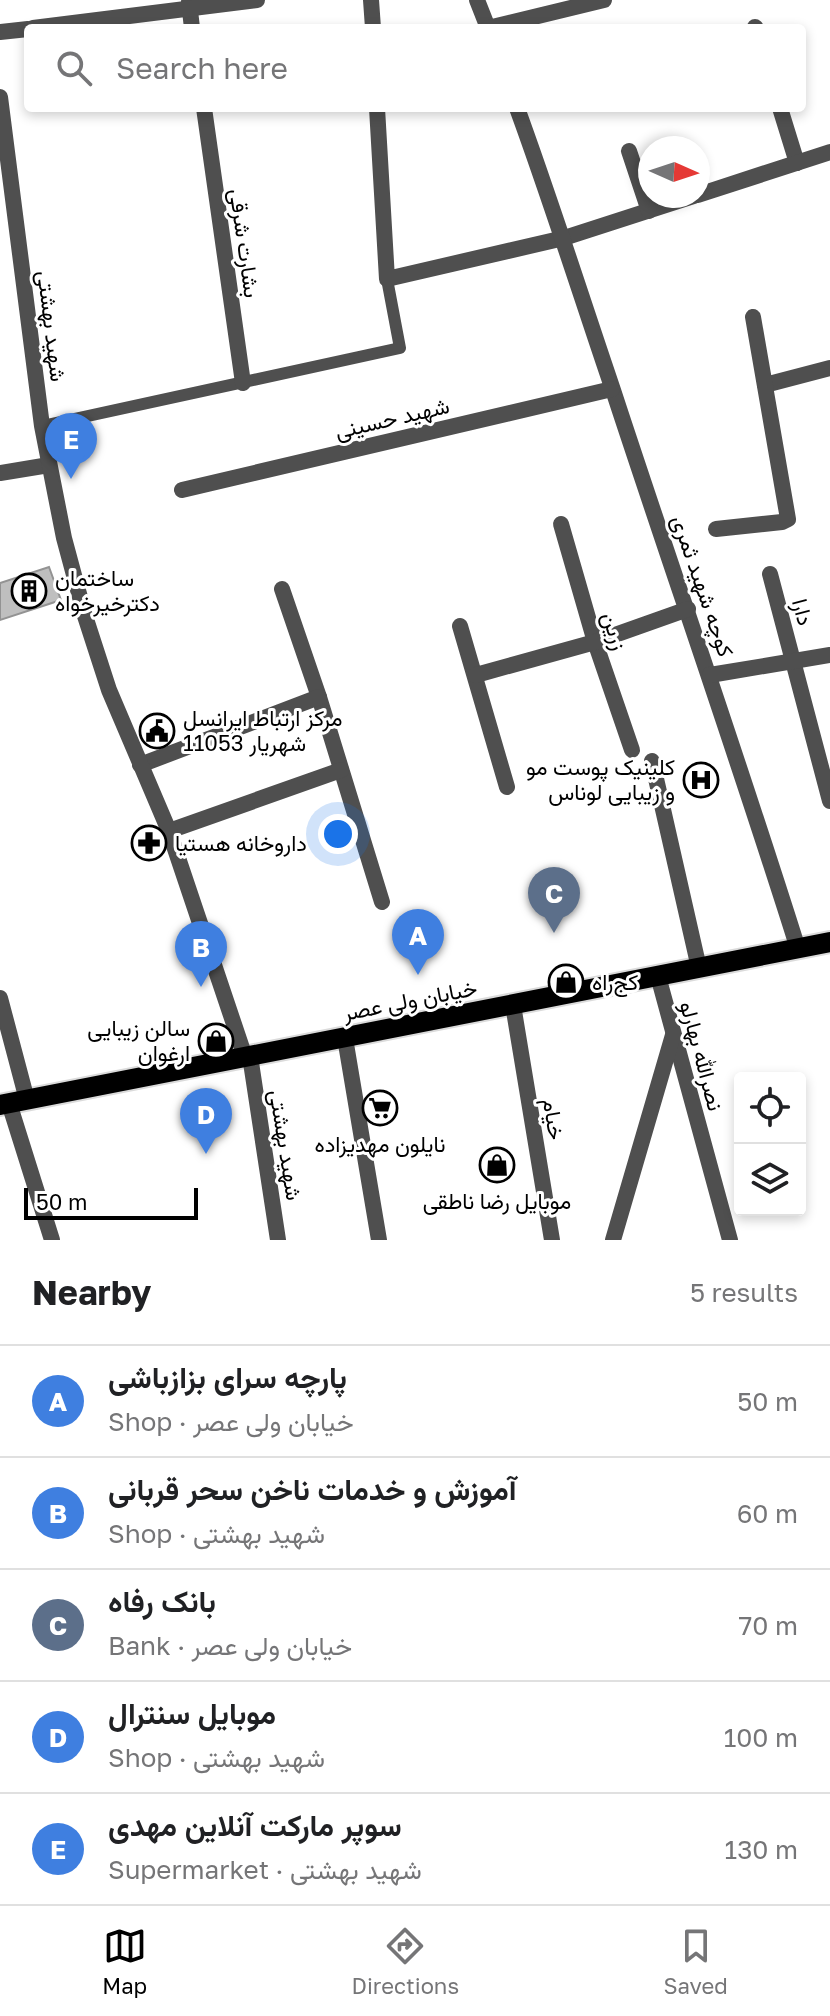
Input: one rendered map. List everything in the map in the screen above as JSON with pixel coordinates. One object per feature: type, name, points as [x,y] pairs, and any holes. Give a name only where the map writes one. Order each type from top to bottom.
[{"type":"main road","name":"خیابان ولی عصر","points":[[12,1103],[830,942]]},
{"type":"street","points":[[58,24],[189,5],[257,0]]},
{"type":"street","points":[[371,0],[373,24]]},
{"type":"street","points":[[477,0],[486,24]]},
{"type":"street","points":[[505,24],[604,0]]},
{"type":"street","points":[[0,32],[24,29]]},
{"type":"street","name":"شهید بهشتی","points":[[0,97],[42,426],[64,538],[109,690],[169,831],[248,1056],[278,1240]]},
{"type":"street","name":"بشارت شرقی","points":[[205,112],[243,383]]},
{"type":"street","points":[[377,112],[387,279],[564,238],[658,208]]},
{"type":"street","name":"کوچه شهید ثمری","points":[[518,112],[564,238],[688,609],[798,949]]},
{"type":"street","points":[[781,112],[797,163]]},
{"type":"street","points":[[629,151],[649,211]]},
{"type":"street","points":[[710,191],[830,152]]},
{"type":"street","points":[[716,529],[788,519],[753,317]]},
{"type":"street","points":[[765,385],[830,368]]},
{"type":"street","name":"شهید حسینی","points":[[182,490],[612,389]]},
{"type":"street","points":[[0,473],[49,465]]},
{"type":"street","name":"زرین","points":[[561,524],[595,642],[632,750]]},
{"type":"street","name":"دارا","points":[[770,574],[830,801]]},
{"type":"street","points":[[282,589],[382,902]]},
{"type":"street","points":[[476,675],[595,642],[688,609]]},
{"type":"street","points":[[460,626],[507,787]]},
{"type":"street","points":[[710,675],[830,655]]},
{"type":"street","points":[[140,765],[319,697]]},
{"type":"street","points":[[652,761],[699,968]]},
{"type":"street","points":[[169,831],[341,770]]},
{"type":"street","name":"نصرالله بهارلو","points":[[658,976],[730,1240]]},
{"type":"street","points":[[0,998],[12,1103],[52,1240]]},
{"type":"street","name":"خیام","points":[[513,1005],[552,1240]]},
{"type":"street","points":[[613,1240],[673,1034]]},
{"type":"street","points":[[345,1038],[379,1240]]},
{"type":"lane","points":[[42,426],[400,348],[387,279]]},
{"type":"building","name":"ساختمان دکترخیرخواه","points":[[49,567],[61,600],[0,620],[0,583]]},
{"type":"place","name":"سوپر مارکت آنلاین مهدی","points":[[71,479]]},
{"type":"place","name":"ساختمان دکترخیرخواه","points":[[29,591]]},
{"type":"place","name":"مرکز ارتباط ایرانسل 11053 شهریار","points":[[157,731]]},
{"type":"place","name":"کلینیک پوست مو و زیبایی لوناس","points":[[701,780]]},
{"type":"place","name":"داروخانه هستیا","points":[[149,843]]},
{"type":"place","name":"بانک رفاه","points":[[554,933]]},
{"type":"place","name":"پارچه سرای بزازباشی","points":[[418,975]]},
{"type":"place","name":"کج‌راه","points":[[566,982]]},
{"type":"place","name":"آموزش و‌ خدمات ناخن سحر قربانی","points":[[201,987]]},
{"type":"place","name":"سالن زیبایی ارغوان","points":[[216,1041]]},
{"type":"place","name":"نایلون مهدیزاده","points":[[380,1108]]},
{"type":"place","name":"موبایل سنترال","points":[[206,1154]]},
{"type":"place","name":"موبایل رضا ناطقی","points":[[497,1165]]}]
